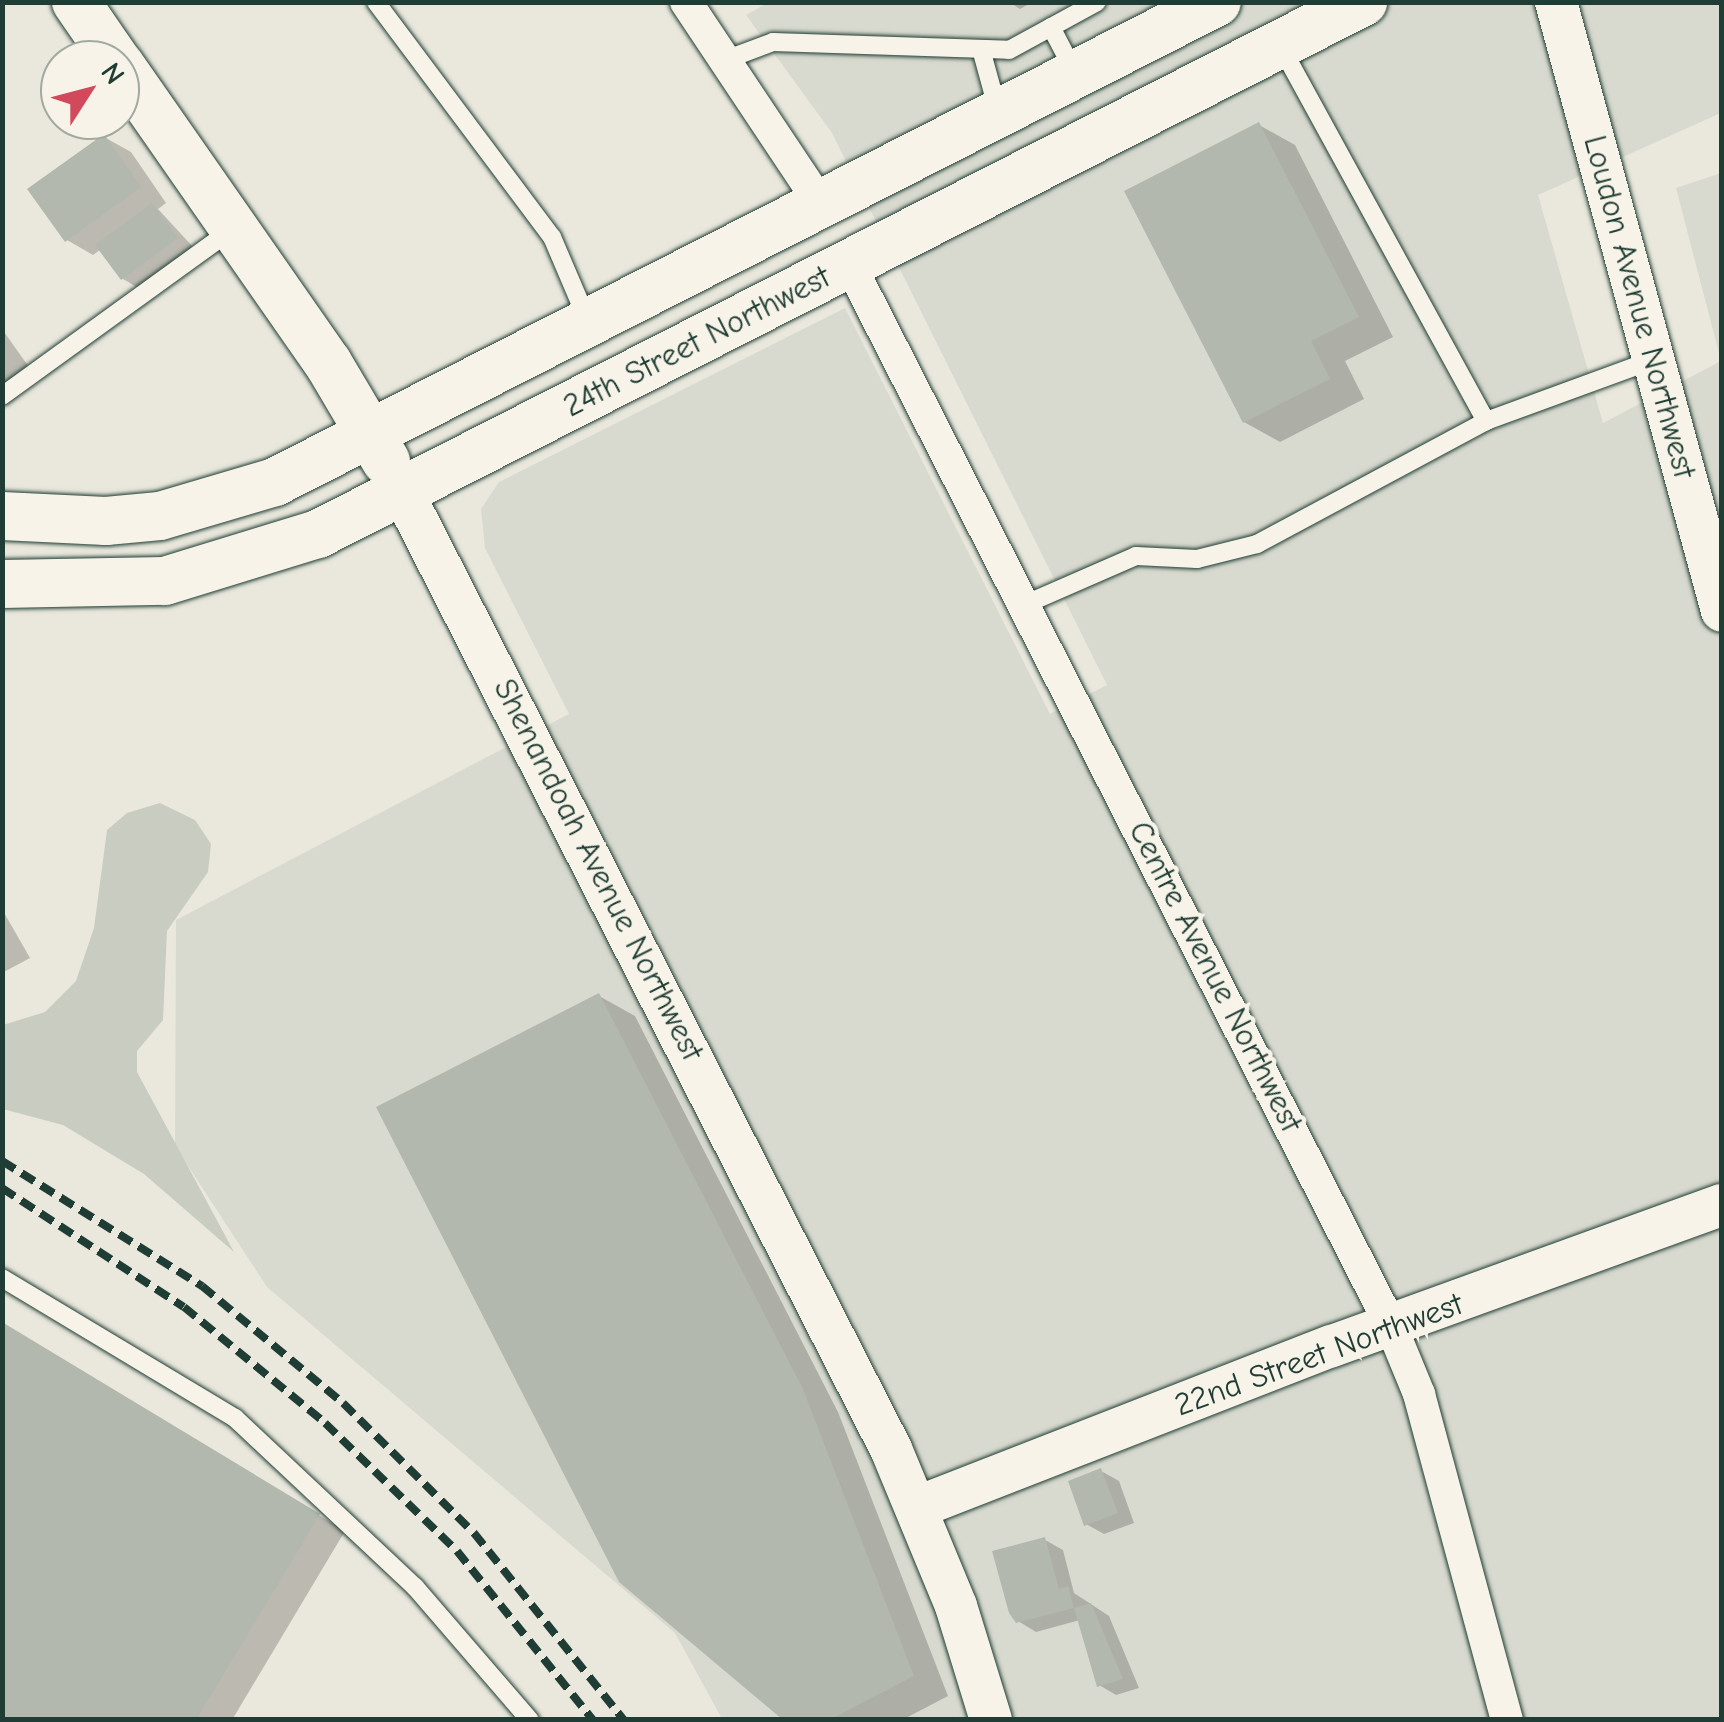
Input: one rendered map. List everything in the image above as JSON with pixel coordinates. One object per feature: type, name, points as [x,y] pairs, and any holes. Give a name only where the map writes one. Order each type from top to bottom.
[{"type":"main road","name":"Shenandoah Avenue Northwest","points":[[76,2],[102,40]]},
{"type":"main road","name":"24th Street Northwest","points":[[2,516],[106,522],[160,516],[275,482],[1217,2]]},
{"type":"main road","name":"24th Street Northwest","points":[[2,584],[80,587],[180,578],[318,534],[1363,2]]},
{"type":"main road","name":"Shenandoah Avenue Northwest","points":[[140,94],[371,434],[403,493]]},
{"type":"street","points":[[686,2],[822,206]]},
{"type":"street","name":"Loudon Avenue Northwest","points":[[1556,2],[1722,612]]},
{"type":"street","name":"Centre Avenue Northwest","points":[[849,263],[1391,1326],[1419,1394],[1508,1720]]},
{"type":"street","name":"Shenandoah Avenue Northwest","points":[[403,493],[918,1507],[991,1720]]},
{"type":"street","name":"22nd Street Northwest","points":[[918,1507],[1391,1326],[1722,1205]]},
{"type":"lane","points":[[376,2],[552,237],[588,325]]},
{"type":"lane","points":[[725,60],[773,42],[1009,50],[1096,2]]},
{"type":"lane","points":[[1051,27],[1077,75]]},
{"type":"lane","points":[[1280,45],[1486,421]]},
{"type":"lane","points":[[981,49],[999,114]]},
{"type":"lane","points":[[2,396],[234,228]]},
{"type":"lane","points":[[1026,604],[1136,556],[1197,559],[1257,544],[1486,421],[1653,360]]},
{"type":"lane","points":[[2,1278],[234,1418],[415,1587],[530,1720]]},
{"type":"shaded area","points":[[769,2],[1721,3],[1721,113],[1538,195],[1603,423],[1721,361],[1721,1719],[722,1719],[675,1633],[267,1287],[175,1146],[176,920],[569,714],[485,548],[481,509],[499,482],[845,308],[1050,714],[1107,685],[832,133],[746,15]]},
{"type":"shaded area","points":[[1721,173],[1721,361],[1676,188]]},
{"type":"shaded area","points":[[160,803],[195,820],[211,844],[208,872],[167,931],[163,1020],[137,1051],[137,1072],[234,1252],[144,1174],[63,1125],[3,1109],[3,1025],[45,1012],[76,981],[94,928],[107,830],[127,813]]},
{"type":"building","points":[[1259,122],[1359,317],[1311,341],[1330,379],[1243,423],[1124,191]]},
{"type":"building","points":[[96,140],[108,140],[141,187],[65,242],[27,189]]},
{"type":"building","points":[[152,203],[178,238],[121,280],[95,245]]},
{"type":"building","points":[[599,993],[803,1389],[914,1676],[829,1720],[783,1720],[619,1582],[376,1107]]},
{"type":"building","points":[[2,1322],[320,1514],[196,1720],[2,1720]]},
{"type":"building","points":[[1101,1468],[1118,1513],[1084,1526],[1068,1481]]},
{"type":"building","points":[[1045,1537],[1059,1589],[1068,1586],[1074,1608],[1016,1623],[1009,1613],[992,1551]]},
{"type":"building","points":[[1091,1603],[1123,1679],[1097,1687],[1074,1608]]},
{"type":"railway","points":[[2,1161],[202,1286],[343,1403],[474,1533],[624,1720]]},
{"type":"railway","points":[[2,1188],[184,1307],[325,1423],[457,1551],[593,1720]]}]
